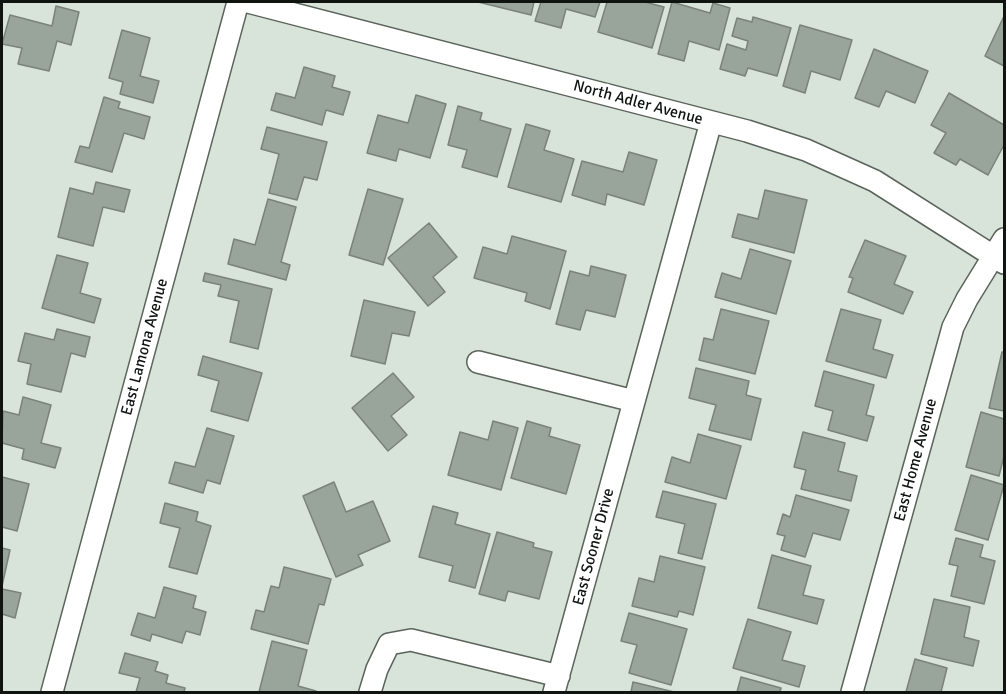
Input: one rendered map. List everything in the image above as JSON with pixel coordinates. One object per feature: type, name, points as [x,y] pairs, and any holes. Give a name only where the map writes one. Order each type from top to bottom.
[{"type":"street","name":"East Lamona Avenue","points":[[52,693],[238,2]]},
{"type":"street","name":"North Adler Avenue","points":[[248,2],[747,131],[806,150],[876,181],[1001,253]]},
{"type":"street","name":"East Sooner Drive","points":[[556,684],[711,122]]},
{"type":"street","name":"East Home Avenue","points":[[852,693],[953,327],[967,299],[1001,253]]},
{"type":"street","points":[[478,362],[634,400]]},
{"type":"street","points":[[370,693],[376,669],[389,644],[411,640],[556,684]]},
{"type":"building","points":[[478,2],[534,2],[531,15]]},
{"type":"building","points":[[541,2],[600,2],[595,17],[566,9],[561,28],[535,21]]},
{"type":"building","points":[[607,2],[645,2],[664,7],[652,48],[598,32]]},
{"type":"building","points":[[672,2],[710,13],[713,3],[730,8],[719,50],[689,41],[684,61],[658,54]]},
{"type":"building","points":[[56,6],[79,12],[71,45],[57,41],[49,71],[18,64],[22,48],[2,44],[10,15],[52,26]]},
{"type":"building","points":[[1004,16],[1004,66],[985,56]]},
{"type":"building","points":[[753,17],[791,28],[777,76],[748,68],[745,76],[720,69],[727,44],[746,50],[748,41],[732,36],[737,18],[752,22]]},
{"type":"building","points":[[800,25],[852,40],[840,80],[811,71],[805,93],[783,86]]},
{"type":"building","points":[[122,30],[150,38],[140,76],[159,81],[153,103],[120,94],[123,82],[109,78]]},
{"type":"building","points":[[874,49],[928,71],[915,103],[886,91],[879,107],[855,98]]},
{"type":"building","points":[[304,67],[335,76],[332,87],[350,92],[343,115],[326,110],[322,125],[271,110],[276,93],[295,98]]},
{"type":"building","points":[[949,93],[1004,125],[1004,145],[988,175],[960,159],[956,165],[934,153],[946,133],[931,125]]},
{"type":"building","points":[[416,95],[446,104],[430,158],[399,149],[396,161],[367,153],[378,115],[408,123]]},
{"type":"building","points":[[104,97],[120,102],[118,108],[150,117],[144,139],[124,133],[112,172],[75,162],[80,146],[89,148]]},
{"type":"building","points":[[458,106],[482,113],[480,120],[511,129],[497,177],[462,167],[467,150],[448,145]]},
{"type":"building","points":[[526,124],[550,131],[544,150],[574,159],[561,202],[508,187]]},
{"type":"building","points":[[267,127],[327,142],[317,180],[304,177],[297,200],[269,193],[279,154],[261,149]]},
{"type":"building","points":[[629,152],[657,160],[644,205],[607,194],[605,205],[572,195],[582,161],[623,172]]},
{"type":"building","points":[[96,182],[130,190],[124,212],[103,207],[93,246],[58,237],[70,188],[93,194]]},
{"type":"building","points":[[368,189],[403,199],[383,265],[349,255]]},
{"type":"building","points":[[765,190],[807,200],[794,253],[732,237],[738,214],[758,219]]},
{"type":"building","points":[[268,199],[296,207],[281,262],[290,265],[286,280],[228,264],[234,239],[255,245]]},
{"type":"building","points":[[429,223],[457,257],[433,277],[445,292],[428,306],[388,258]]},
{"type":"building","points":[[512,236],[566,251],[550,309],[525,301],[527,293],[474,278],[483,247],[507,254]]},
{"type":"building","points":[[865,240],[906,256],[894,284],[913,292],[903,314],[848,292],[853,278],[849,277]]},
{"type":"building","points":[[750,249],[791,261],[776,314],[715,297],[722,273],[741,279]]},
{"type":"building","points":[[57,255],[88,263],[80,293],[101,299],[94,323],[42,308]]},
{"type":"building","points":[[591,266],[626,275],[615,317],[586,310],[580,330],[556,324],[570,271],[589,276]]},
{"type":"building","points":[[205,273],[272,289],[258,349],[230,342],[239,301],[218,296],[221,285],[203,281]]},
{"type":"building","points":[[364,300],[415,312],[409,336],[392,333],[385,364],[351,356]]},
{"type":"building","points":[[721,309],[769,321],[755,374],[699,360],[704,338],[713,340]]},
{"type":"building","points":[[841,309],[881,320],[873,349],[893,355],[886,378],[826,361]]},
{"type":"building","points":[[57,329],[90,337],[85,357],[71,353],[61,392],[27,384],[31,364],[18,361],[25,333],[54,340]]},
{"type":"building","points":[[1002,352],[1004,352],[1004,411],[989,408]]},
{"type":"building","points":[[203,356],[262,373],[248,421],[211,411],[219,381],[198,375]]},
{"type":"building","points":[[696,368],[749,381],[746,395],[761,399],[751,440],[709,430],[716,405],[689,398]]},
{"type":"building","points":[[824,371],[874,385],[866,415],[874,417],[867,441],[828,430],[833,411],[815,406]]},
{"type":"building","points":[[393,373],[414,397],[391,416],[407,435],[388,451],[352,408]]},
{"type":"building","points":[[23,397],[51,405],[41,443],[61,448],[55,468],[22,459],[24,449],[2,443],[3,411],[19,415]]},
{"type":"building","points":[[981,412],[1004,419],[1004,456],[999,476],[966,467]]},
{"type":"building","points":[[493,421],[518,428],[501,490],[448,475],[460,432],[488,440]]},
{"type":"building","points":[[527,421],[551,428],[549,436],[580,445],[566,494],[511,478]]},
{"type":"building","points":[[207,428],[234,436],[220,484],[207,480],[203,493],[169,483],[175,462],[195,467]]},
{"type":"building","points":[[803,432],[845,443],[838,471],[857,476],[851,501],[801,489],[806,470],[794,467]]},
{"type":"building","points":[[698,434],[741,446],[726,499],[665,482],[672,457],[690,463]]},
{"type":"building","points":[[971,475],[1004,485],[988,540],[955,530]]},
{"type":"building","points":[[2,477],[29,484],[17,531],[2,527]]},
{"type":"building","points":[[334,482],[346,512],[373,501],[390,541],[358,555],[363,565],[336,577],[303,496]]},
{"type":"building","points":[[663,491],[716,504],[702,559],[678,553],[685,524],[656,517]]},
{"type":"building","points":[[796,495],[849,510],[840,540],[813,533],[805,557],[781,550],[785,536],[777,534],[783,514],[790,517]]},
{"type":"building","points":[[165,503],[198,512],[196,521],[211,526],[197,574],[169,567],[180,528],[160,523]]},
{"type":"building","points":[[433,506],[458,513],[455,524],[490,534],[475,588],[449,581],[453,566],[419,557]]},
{"type":"building","points":[[497,532],[534,543],[533,547],[552,552],[539,599],[508,591],[505,601],[479,594]]},
{"type":"building","points":[[956,538],[983,545],[980,557],[995,561],[984,604],[951,596],[958,566],[949,564]]},
{"type":"building","points":[[2,548],[10,550],[2,586]]},
{"type":"building","points":[[772,555],[811,566],[803,595],[824,600],[817,624],[758,608]]},
{"type":"building","points":[[660,556],[705,567],[693,615],[679,611],[677,617],[632,606],[639,578],[654,582]]},
{"type":"building","points":[[284,567],[331,579],[324,605],[319,604],[308,644],[251,629],[256,610],[264,612],[271,586],[279,588]]},
{"type":"building","points":[[164,587],[196,596],[193,608],[206,612],[200,635],[186,631],[182,643],[152,634],[150,641],[131,635],[138,613],[155,618]]},
{"type":"building","points":[[2,589],[21,593],[15,618],[2,614]]},
{"type":"building","points":[[934,599],[970,607],[964,637],[979,641],[973,666],[921,654]]},
{"type":"building","points":[[629,613],[687,629],[671,685],[629,673],[637,645],[621,641]]},
{"type":"building","points":[[748,619],[791,632],[782,660],[805,666],[799,687],[733,668]]},
{"type":"building","points":[[272,641],[307,650],[298,686],[316,692],[259,692]]},
{"type":"building","points":[[125,653],[158,662],[155,671],[168,675],[166,683],[185,688],[184,692],[136,692],[140,678],[119,673]]},
{"type":"building","points":[[915,659],[947,668],[941,692],[906,692]]},
{"type":"building","points":[[741,677],[781,688],[780,692],[737,692]]},
{"type":"building","points":[[633,682],[674,692],[631,692]]}]
